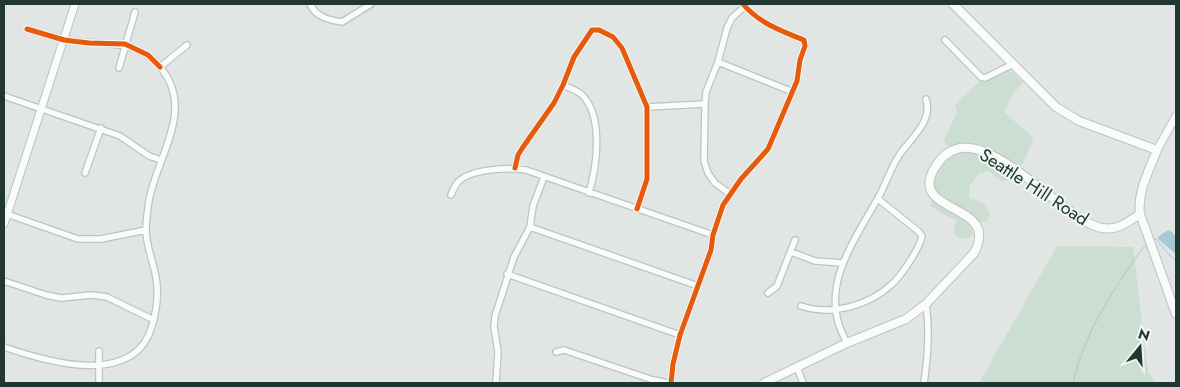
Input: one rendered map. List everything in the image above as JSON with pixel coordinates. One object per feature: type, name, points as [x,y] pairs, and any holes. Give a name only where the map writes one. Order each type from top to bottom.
[{"type":"main road","points":[[953,4],[1056,107],[1079,121],[1157,150],[1141,194],[1140,214],[1176,314]]},
{"type":"main road","name":"Seattle Hill Road","points":[[764,383],[847,343],[906,319],[926,304],[968,260],[979,243],[978,228],[970,218],[940,202],[932,192],[930,185],[931,176],[937,164],[953,150],[966,147],[984,151],[1091,224],[1102,228],[1122,226],[1140,214]]},
{"type":"street","points":[[4,224],[5,214],[76,4]]},
{"type":"street","points":[[310,4],[313,10],[320,16],[330,21],[342,22],[371,4]]},
{"type":"street","points":[[556,352],[564,350],[653,380],[670,383],[680,335],[711,250],[713,235],[723,205],[741,179],[768,148],[793,92],[805,46],[804,40],[768,25],[744,5],[732,18],[727,28],[718,62],[706,92],[705,104],[704,161],[708,173],[715,183],[730,194]]},
{"type":"street","points":[[119,68],[135,12]]},
{"type":"street","points":[[4,347],[71,368],[98,369],[115,367],[130,362],[139,354],[149,340],[157,301],[157,284],[146,230],[148,205],[161,160],[168,146],[176,115],[172,88],[160,67],[148,55],[125,44],[64,40],[27,29]]},
{"type":"street","points":[[515,168],[522,147],[554,103],[574,57],[592,30],[599,30],[613,37],[622,48],[647,107],[647,179],[637,210]]},
{"type":"street","points":[[945,40],[982,77],[985,78],[1013,64]]},
{"type":"street","points":[[160,67],[186,45]]},
{"type":"street","points":[[718,62],[793,92]]},
{"type":"street","points":[[563,85],[580,93],[592,108],[595,120],[595,172],[589,193]]},
{"type":"street","points":[[4,96],[101,128],[120,136],[149,156],[161,160]]},
{"type":"street","points":[[847,343],[839,325],[836,309],[837,290],[843,263],[899,155],[925,121],[929,106],[926,99]]},
{"type":"street","points":[[647,107],[705,104]]},
{"type":"street","points":[[1157,150],[1176,116]]},
{"type":"street","points":[[85,173],[101,128]]},
{"type":"street","points":[[450,195],[459,180],[469,175],[490,170],[515,168],[713,235]]},
{"type":"street","points":[[496,383],[498,352],[494,327],[495,316],[507,274],[530,227],[533,206],[544,177]]},
{"type":"street","points":[[801,306],[822,311],[862,302],[878,295],[904,271],[920,245],[922,236],[878,198]]},
{"type":"street","points":[[5,214],[78,239],[101,239],[146,230]]},
{"type":"street","points":[[530,227],[698,286]]},
{"type":"street","points":[[768,293],[777,286],[795,240]]},
{"type":"street","points":[[791,252],[815,261],[843,263]]},
{"type":"street","points":[[507,274],[680,335]]},
{"type":"street","points":[[4,281],[61,298],[91,295],[107,297],[154,320]]},
{"type":"street","points":[[924,383],[929,327],[926,304]]},
{"type":"street","points":[[99,352],[99,383]]},
{"type":"street","points":[[797,367],[803,383]]},
{"type":"green space","points":[[1010,70],[1023,82],[1011,97],[1004,112],[1034,138],[1023,164],[1017,169],[1011,181],[1002,181],[988,171],[979,173],[969,187],[969,198],[984,205],[990,214],[986,222],[977,222],[971,225],[973,235],[962,239],[953,234],[956,221],[930,206],[935,179],[950,149],[944,141],[957,112],[955,105],[981,80],[988,80]]},
{"type":"green space","points":[[1057,246],[1133,247],[1148,372],[1155,383],[979,383]]},
{"type":"water","points":[[1168,230],[1176,237],[1176,254],[1158,239]]},
{"type":"waterway","points":[[1154,240],[1156,239],[1169,255],[1176,260]]},
{"type":"waterway","points":[[1073,383],[1084,347],[1100,314],[1130,266],[1147,244]]},
{"type":"cycle path","points":[[671,383],[673,364],[680,335],[711,250],[713,235],[723,205],[741,179],[768,149],[797,81],[800,60],[805,46],[804,40],[763,21],[743,4]]},
{"type":"cycle path","points":[[27,29],[64,40],[125,44],[148,55],[160,67]]},
{"type":"cycle path","points":[[515,168],[518,155],[554,103],[574,57],[592,30],[599,30],[613,37],[622,48],[647,107],[647,179],[637,209]]}]
